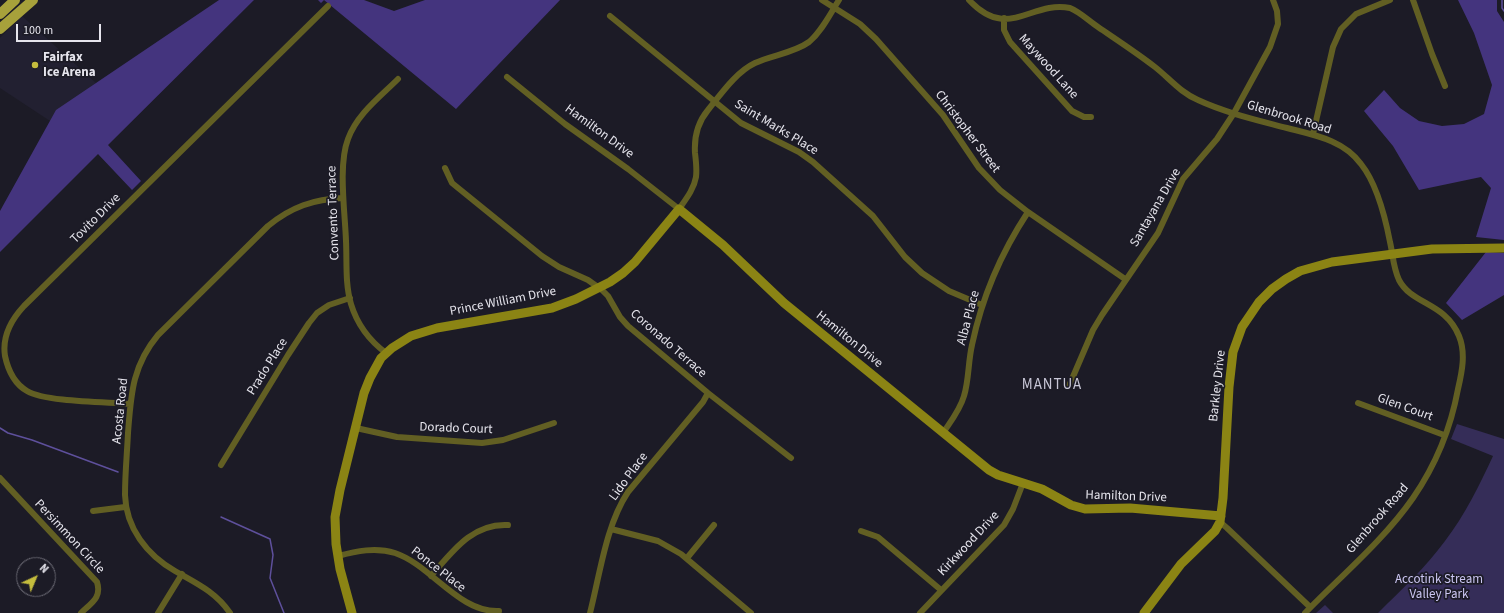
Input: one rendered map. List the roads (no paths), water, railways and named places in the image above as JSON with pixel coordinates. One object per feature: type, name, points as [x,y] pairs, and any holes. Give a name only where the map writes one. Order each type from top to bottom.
[{"type":"main road","points":[[0,14],[16,0]]},
{"type":"main road","points":[[0,29],[33,0]]},
{"type":"street","name":"Christopher Street","points":[[822,0],[860,24],[872,35],[950,123],[971,157],[983,173],[1000,190],[1028,212],[1125,279]]},
{"type":"street","name":"Prince William Drive","points":[[352,613],[343,582],[338,556],[335,528],[336,507],[370,378],[386,353],[398,343],[419,332],[552,308],[599,288],[617,278],[630,268],[679,209],[691,191],[695,180],[696,171],[695,144],[698,128],[704,115],[734,79],[749,67],[765,59],[807,43],[819,32],[840,0]]},
{"type":"street","points":[[969,0],[986,14],[1004,18]]},
{"type":"street","points":[[1066,7],[1068,0]]},
{"type":"street","name":"Santayana Drive","points":[[1069,386],[1093,330],[1125,279],[1158,233],[1184,179],[1217,139],[1234,113],[1270,47],[1278,20],[1277,11],[1273,0]]},
{"type":"street","points":[[1313,134],[1333,47],[1341,29],[1356,14],[1390,0]]},
{"type":"street","points":[[1414,0],[1445,86]]},
{"type":"street","name":"Glenbrook Road","points":[[1004,18],[1044,5],[1066,7],[1076,12],[1140,55],[1190,96],[1224,111],[1313,134],[1346,149],[1363,166],[1383,210],[1394,268],[1403,286],[1411,294],[1445,314],[1454,326],[1461,341],[1463,356],[1461,375],[1457,398],[1438,452],[1429,472],[1404,509],[1371,547],[1305,613]]},
{"type":"street","name":"Tovito Drive","points":[[130,404],[46,397],[27,391],[15,380],[7,362],[5,345],[11,323],[24,306],[328,6]]},
{"type":"street","name":"Saint Marks Place","points":[[610,16],[741,123],[793,149],[813,162],[873,216],[905,257],[922,273],[949,291],[982,305]]},
{"type":"street","name":"Maywood Lane","points":[[1004,18],[1006,37],[1015,48],[1072,111],[1084,117],[1091,117]]},
{"type":"street","name":"Hamilton Drive","points":[[507,77],[565,124],[628,169],[679,209],[723,245],[784,303],[989,470],[1042,489],[1071,505],[1085,509],[1130,508],[1220,519]]},
{"type":"street","name":"Convento Terrace","points":[[386,353],[373,342],[363,329],[357,318],[350,298],[343,198],[343,157],[350,134],[359,118],[398,79]]},
{"type":"street","name":"Coronado Terrace","points":[[444,168],[452,183],[542,256],[559,267],[588,280],[599,288],[608,296],[620,317],[628,326],[791,458]]},
{"type":"street","name":"Acosta Road","points":[[230,613],[210,590],[158,560],[144,546],[134,530],[125,507],[125,480],[130,404],[137,368],[152,341],[268,226],[284,213],[301,205],[326,199],[343,198]]},
{"type":"street","name":"Alba Place","points":[[943,433],[960,407],[965,394],[972,346],[982,305],[1004,251],[1028,212]]},
{"type":"street","name":"Barkley Drive","points":[[1220,519],[1231,367],[1237,339],[1248,316],[1272,289],[1300,271],[1332,262],[1432,249],[1504,248]]},
{"type":"street","name":"Prado Place","points":[[221,465],[308,323],[317,313],[329,305],[350,298]]},
{"type":"street","name":"Lido Place","points":[[590,613],[616,513],[628,492],[703,402],[708,392]]},
{"type":"street","name":"Glen Court","points":[[1358,403],[1444,435]]},
{"type":"street","name":"Dorado Court","points":[[356,428],[397,437],[482,443],[503,440],[554,423]]},
{"type":"street","name":"Persimmon Circle","points":[[0,478],[97,582],[100,589],[98,596],[81,613]]},
{"type":"street","name":"Kirkwood Drive","points":[[920,613],[1004,525],[1013,509],[1023,483]]},
{"type":"street","points":[[93,511],[125,507]]},
{"type":"street","points":[[1144,613],[1181,564],[1215,530],[1220,519],[1227,528],[1310,608]]},
{"type":"street","points":[[431,576],[453,550],[471,535],[491,526],[508,525]]},
{"type":"street","points":[[687,558],[714,525]]},
{"type":"street","points":[[611,529],[658,542],[687,558],[751,613]]},
{"type":"street","points":[[860,531],[878,537],[941,590]]},
{"type":"street","name":"Ponce Place","points":[[338,556],[370,550],[387,551],[405,557],[431,576],[457,600],[474,610],[486,613],[499,611]]},
{"type":"street","points":[[158,613],[182,574]]},
{"type":"waterway","points":[[1502,0],[1502,8],[1504,11]]},
{"type":"waterway","points":[[0,428],[8,433],[32,440],[118,472]]},
{"type":"waterway","points":[[221,517],[270,539],[273,555],[270,578],[284,613]]},
{"type":"place","name":"Fairfax Ice Arena","points":[[35,65]]},
{"type":"district","name":"MANTUA","points":[[1052,386]]},
{"type":"park label","name":"Accotink Stream Valley Park","points":[[1439,588]]}]
